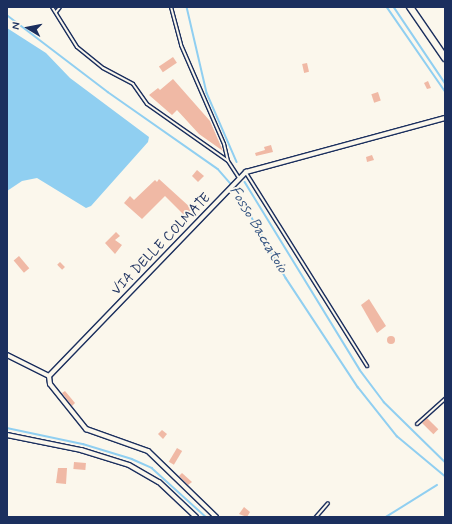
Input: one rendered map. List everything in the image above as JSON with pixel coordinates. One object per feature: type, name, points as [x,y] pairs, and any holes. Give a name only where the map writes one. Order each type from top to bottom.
[{"type":"main road","points":[[410,7],[445,58]]},
{"type":"street","name":"VIA DELLE COLMATE","points":[[49,376],[246,172],[445,118]]},
{"type":"street","points":[[7,355],[49,376],[50,384],[86,429],[148,452],[216,517]]},
{"type":"street","points":[[7,435],[81,450],[129,465],[159,482],[196,517]]},
{"type":"lane","points":[[52,7],[76,46],[103,68],[124,77],[133,84],[147,104],[228,161]]},
{"type":"lane","points":[[56,12],[60,7]]},
{"type":"lane","points":[[171,7],[181,45],[224,144],[228,161],[239,178]]},
{"type":"lane","points":[[246,172],[367,366]]},
{"type":"lane","points":[[417,424],[445,399]]},
{"type":"lane","points":[[316,517],[328,503]]},
{"type":"water","points":[[7,28],[46,53],[70,78],[149,137],[148,142],[91,206],[86,208],[37,178],[22,181],[7,191]]},
{"type":"building","points":[[173,57],[177,63],[163,72],[159,67]]},
{"type":"building","points":[[307,63],[309,72],[304,73],[302,64]]},
{"type":"building","points":[[173,79],[210,121],[223,151],[199,134],[177,110],[172,115],[149,95],[158,88],[160,90]]},
{"type":"building","points":[[428,81],[431,88],[427,89],[424,83]]},
{"type":"building","points":[[378,92],[381,101],[374,103],[371,94]]},
{"type":"building","points":[[271,145],[273,152],[256,156],[255,153],[265,150],[264,147]]},
{"type":"building","points":[[372,155],[374,160],[367,162],[366,157]]},
{"type":"building","points":[[197,170],[204,176],[198,182],[192,176]]},
{"type":"building","points":[[159,179],[192,209],[185,216],[165,196],[142,219],[124,203],[130,196],[134,200],[155,180],[157,182]]},
{"type":"building","points":[[116,232],[120,236],[115,240],[122,245],[115,254],[105,243]]},
{"type":"building","points":[[19,256],[29,268],[24,273],[14,260]]},
{"type":"building","points":[[60,262],[65,267],[62,270],[57,265]]},
{"type":"building","points":[[369,299],[386,326],[377,333],[361,305]]},
{"type":"building","points":[[389,336],[393,336],[395,340],[393,344],[389,344],[387,342],[387,338]]},
{"type":"building","points":[[65,391],[75,403],[72,406],[62,393]]},
{"type":"building","points":[[427,418],[438,429],[433,434],[422,423]]},
{"type":"building","points":[[162,430],[167,434],[163,439],[158,434]]},
{"type":"building","points":[[177,448],[182,451],[174,465],[169,462]]},
{"type":"building","points":[[74,462],[86,463],[85,470],[73,469]]},
{"type":"building","points":[[58,468],[67,468],[66,484],[56,483]]},
{"type":"building","points":[[182,473],[192,482],[188,485],[179,476]]},
{"type":"building","points":[[244,507],[250,512],[247,517],[239,514]]},
{"type":"waterway","points":[[187,7],[207,93],[237,162]]},
{"type":"waterway","points":[[387,7],[445,91]]},
{"type":"waterway","points":[[394,7],[445,83]]},
{"type":"waterway","name":"Fosso Baccatoio","points":[[7,15],[108,92],[218,169],[237,191],[286,278],[358,387],[397,436],[445,476]]},
{"type":"waterway","points":[[245,182],[360,370],[384,402],[445,462]]},
{"type":"waterway","points":[[7,428],[83,444],[132,459],[152,468],[206,517]]},
{"type":"waterway","points":[[386,517],[437,485]]}]
